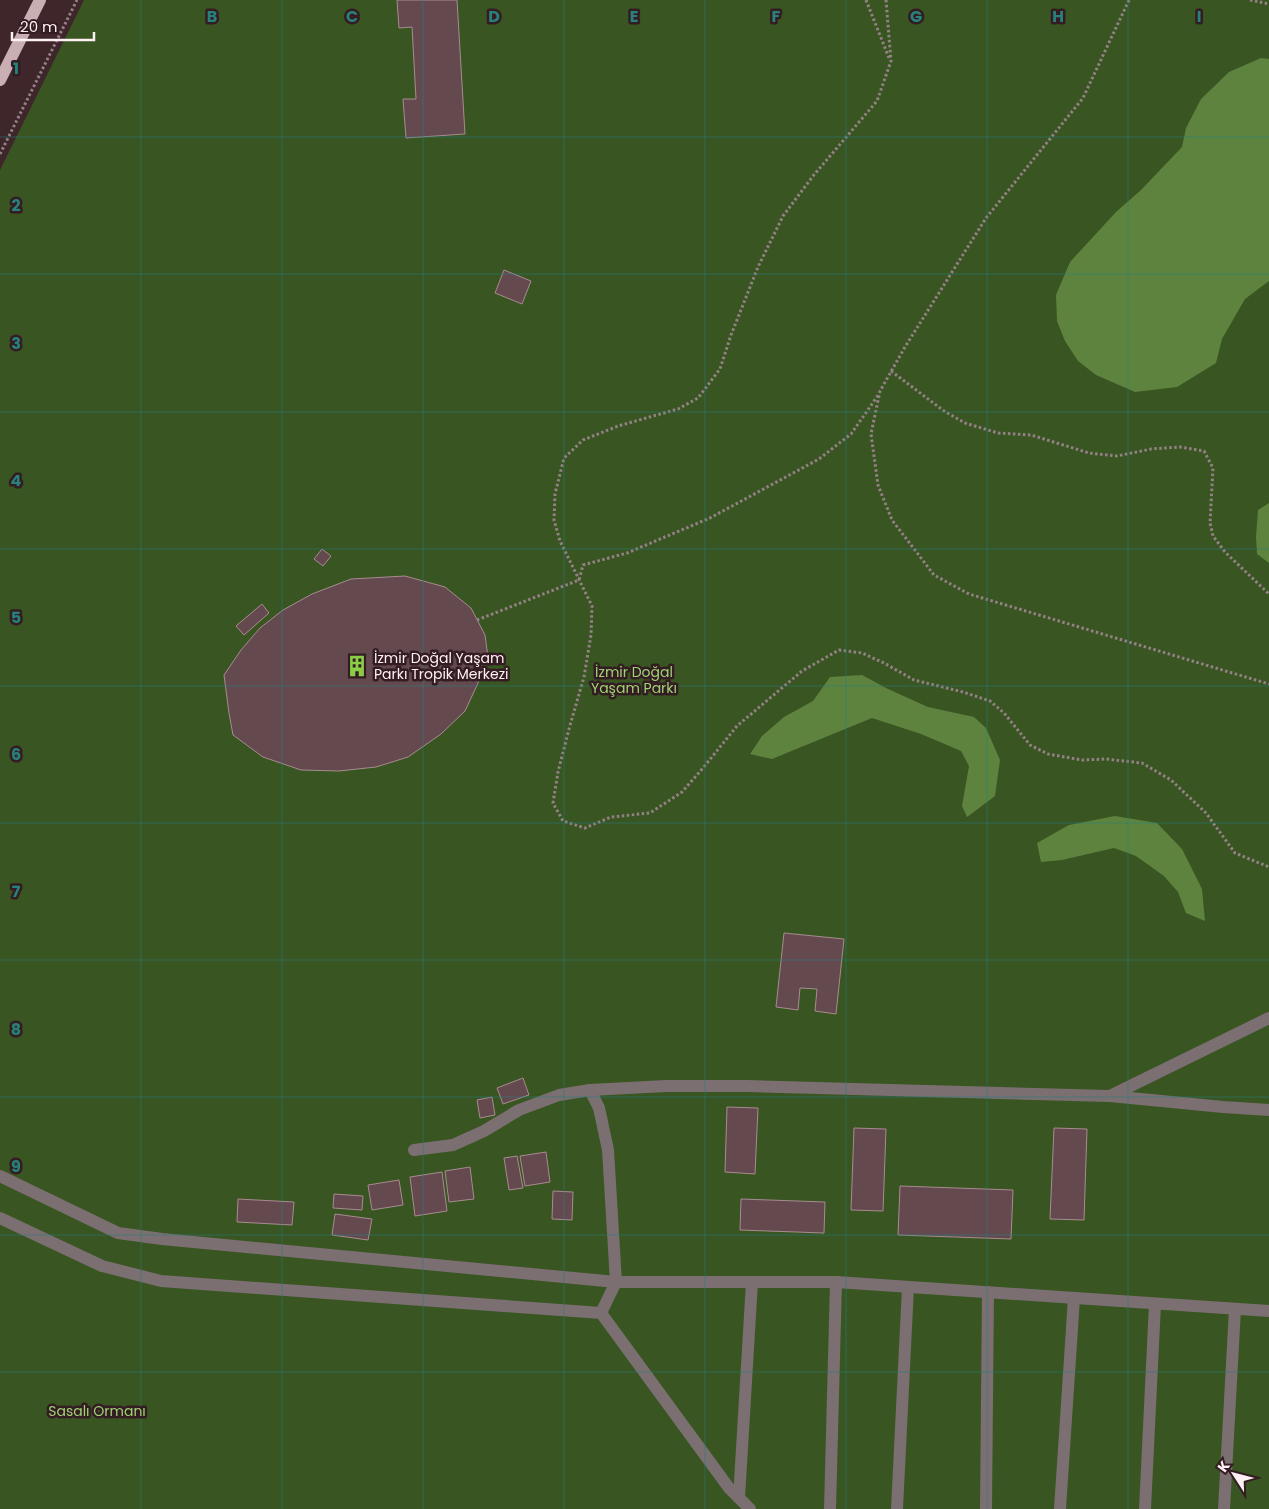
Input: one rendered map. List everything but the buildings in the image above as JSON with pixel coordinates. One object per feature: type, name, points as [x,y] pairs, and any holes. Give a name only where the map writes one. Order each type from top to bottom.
[{"type":"main road","points":[[0,80],[40,0]]},
{"type":"lane","points":[[1110,1096],[1269,1018]]},
{"type":"lane","points":[[414,1150],[453,1145],[484,1131],[519,1110],[559,1095],[590,1090],[666,1086],[738,1086],[1110,1096],[1269,1110]]},
{"type":"lane","points":[[590,1090],[599,1108],[608,1150],[616,1282],[601,1313]]},
{"type":"lane","points":[[0,1176],[118,1233],[162,1240],[616,1282],[836,1282],[1269,1311]]},
{"type":"lane","points":[[0,1218],[102,1266],[161,1282],[601,1313],[729,1488],[750,1509]]},
{"type":"lane","points":[[739,1498],[752,1282]]},
{"type":"lane","points":[[830,1509],[836,1282]]},
{"type":"lane","points":[[897,1509],[908,1286]]},
{"type":"lane","points":[[986,1509],[988,1292]]},
{"type":"lane","points":[[1060,1509],[1074,1298]]},
{"type":"lane","points":[[1145,1509],[1155,1304]]},
{"type":"lane","points":[[1224,1509],[1235,1309]]},
{"type":"path","points":[[0,154],[77,0]]},
{"type":"path","points":[[866,0],[891,61]]},
{"type":"path","points":[[886,0],[891,61],[877,100],[813,176],[783,216],[758,267],[731,335],[720,369],[698,398],[678,409],[618,426],[583,440],[564,458],[555,494],[554,520],[560,541],[592,606],[591,636],[584,678],[558,772],[553,803],[562,821],[585,828],[611,817],[650,812],[682,792],[737,726],[802,671],[839,650],[862,653],[914,680],[990,701],[1004,713],[1030,745],[1048,754],[1082,760],[1142,763],[1171,780],[1206,813],[1235,853],[1269,867]]},
{"type":"path","points":[[579,580],[583,565],[627,553],[710,518],[819,459],[851,434],[880,391],[905,347],[986,218],[1083,98],[1129,0]]},
{"type":"path","points":[[1250,0],[1269,4]]},
{"type":"path","points":[[892,371],[944,411],[965,422],[998,433],[1031,435],[1089,453],[1117,456],[1151,449],[1180,447],[1204,451],[1213,468],[1210,523],[1213,536],[1225,552],[1269,594]]},
{"type":"path","points":[[880,391],[871,434],[878,485],[892,520],[934,575],[969,594],[1269,684]]},
{"type":"path","points":[[477,620],[579,580]]},
{"type":"green space","name":"İzmir Doğal Yaşam Parkı","points":[[84,0],[1269,0],[1269,1509],[0,1509],[0,170]]},
{"type":"shaded area","points":[[1261,58],[1269,59],[1269,281],[1245,299],[1222,339],[1216,363],[1177,387],[1135,392],[1096,375],[1078,361],[1065,341],[1057,321],[1056,295],[1070,262],[1116,212],[1141,190],[1182,147],[1186,128],[1201,99],[1229,72]]},
{"type":"shaded area","points":[[1269,503],[1269,563],[1257,554],[1256,537],[1258,510]]},
{"type":"shaded area","points":[[862,675],[928,707],[974,717],[986,728],[1000,760],[995,796],[967,817],[962,806],[969,766],[961,751],[921,734],[872,718],[772,759],[750,754],[762,736],[784,717],[813,701],[830,677]]},
{"type":"shaded area","points":[[1115,816],[1157,823],[1182,849],[1202,889],[1205,921],[1186,913],[1178,892],[1164,876],[1136,856],[1114,848],[1062,860],[1041,862],[1037,843],[1069,825]]},
{"type":"place","name":"İzmir Doğal Yaşam Parkı Tropik Merkezi","points":[[357,666]]},
{"type":"park label","name":"Sasalı Ormanı","points":[[97,1411]]}]
